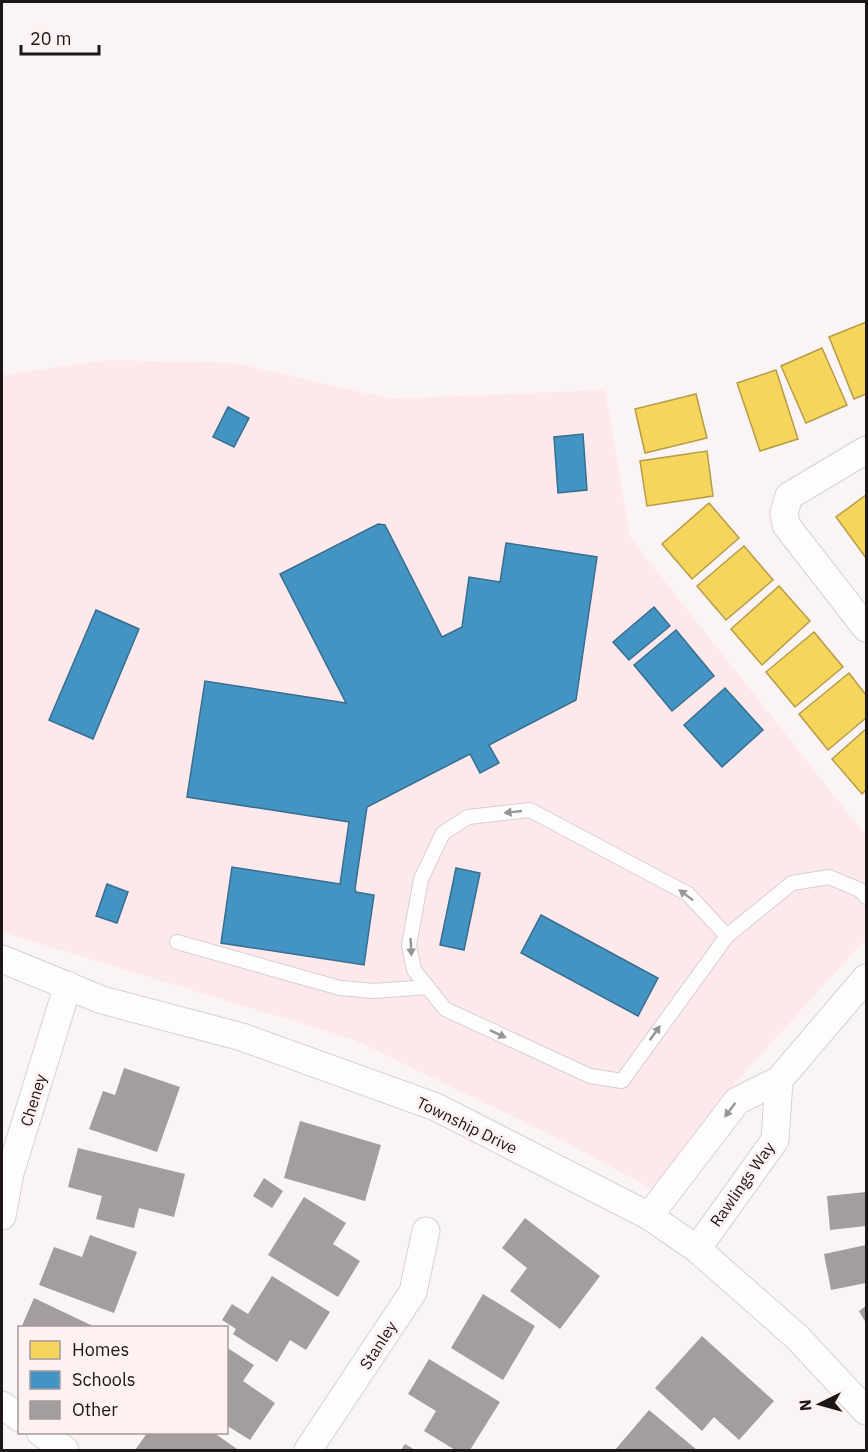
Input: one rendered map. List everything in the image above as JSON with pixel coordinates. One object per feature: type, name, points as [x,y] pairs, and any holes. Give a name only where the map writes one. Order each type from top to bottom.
[{"type":"street","points":[[867,450],[789,496],[784,513],[786,525],[867,628]]},
{"type":"street","name":"Township Drive","points":[[2,959],[102,1000],[242,1037],[436,1107],[649,1216],[697,1249],[797,1337],[867,1411]]},
{"type":"street","points":[[649,1216],[737,1101],[779,1080],[867,978]]},
{"type":"street","name":"Cheney","points":[[2,1216],[10,1173],[68,985]]},
{"type":"street","name":"Rawlings Way","points":[[697,1249],[775,1140],[779,1080]]},
{"type":"street","name":"Stanley","points":[[308,1450],[413,1292],[426,1231]]},
{"type":"street","points":[[2,1405],[18,1417]]},
{"type":"street","points":[[43,1434],[65,1450]]},
{"type":"lane","points":[[727,936],[688,894],[530,810],[468,817],[443,833],[421,879],[409,945],[414,970],[445,1009],[590,1076],[622,1081],[727,936],[792,884],[828,877],[860,890],[867,897]]},
{"type":"lane","points":[[177,942],[340,988],[374,992],[428,987]]},
{"type":"shaded area","points":[[109,360],[235,363],[391,399],[605,390],[630,537],[866,836],[866,939],[737,1081],[652,1189],[564,1141],[352,1039],[2,932],[2,375]]},
{"type":"building: Homes","points":[[866,322],[866,394],[854,399],[829,337]]},
{"type":"building: Homes","points":[[822,348],[847,405],[806,423],[781,366]]},
{"type":"building: Homes","points":[[776,370],[798,439],[760,451],[737,383]]},
{"type":"building: Homes","points":[[696,394],[707,438],[645,453],[635,409]]},
{"type":"building: Homes","points":[[707,451],[713,496],[647,506],[640,461]]},
{"type":"building: Homes","points":[[866,495],[866,558],[836,517]]},
{"type":"building: Homes","points":[[709,503],[739,538],[692,579],[662,544]]},
{"type":"building: Homes","points":[[744,546],[773,580],[726,620],[697,586]]},
{"type":"building: Homes","points":[[779,586],[810,621],[762,665],[731,629]]},
{"type":"building: Homes","points":[[814,632],[843,667],[795,707],[766,672]]},
{"type":"building: Homes","points":[[849,673],[866,695],[866,718],[828,750],[799,714]]},
{"type":"building: Homes","points":[[866,729],[866,790],[862,794],[832,759]]},
{"type":"building: Schools","points":[[228,407],[249,418],[234,447],[213,437]]},
{"type":"building: Schools","points":[[583,434],[587,490],[558,493],[554,437]]},
{"type":"building: Schools","points":[[378,524],[385,525],[442,637],[462,627],[469,577],[500,582],[506,543],[597,557],[576,700],[489,745],[499,763],[480,773],[470,754],[367,807],[355,889],[356,892],[374,895],[364,965],[221,943],[232,867],[340,884],[349,822],[187,797],[205,681],[346,703],[280,574]]},
{"type":"building: Schools","points":[[654,607],[670,626],[629,660],[613,642]]},
{"type":"building: Schools","points":[[96,610],[139,629],[93,739],[49,720]]},
{"type":"building: Schools","points":[[676,630],[714,676],[672,711],[634,665]]},
{"type":"building: Schools","points":[[725,688],[763,730],[722,767],[684,725]]},
{"type":"building: Schools","points":[[456,868],[480,873],[464,950],[440,945]]},
{"type":"building: Schools","points":[[107,884],[128,892],[117,923],[96,916]]},
{"type":"building: Schools","points":[[541,915],[658,978],[638,1016],[521,953]]},
{"type":"building: Other","points":[[124,1068],[180,1087],[157,1152],[89,1129],[103,1091],[115,1095]]},
{"type":"building: Other","points":[[300,1121],[381,1145],[365,1201],[284,1178]]},
{"type":"building: Other","points":[[78,1148],[185,1174],[174,1217],[139,1208],[134,1228],[96,1219],[102,1196],[68,1187]]},
{"type":"building: Other","points":[[264,1178],[283,1191],[272,1208],[253,1196]]},
{"type":"building: Other","points":[[866,1192],[866,1226],[830,1230],[827,1196]]},
{"type":"building: Other","points":[[304,1197],[346,1223],[333,1244],[360,1261],[338,1297],[268,1255]]},
{"type":"building: Other","points":[[525,1218],[600,1276],[560,1329],[510,1291],[527,1268],[502,1248]]},
{"type":"building: Other","points":[[90,1235],[137,1252],[114,1313],[39,1285],[54,1247],[82,1257]]},
{"type":"building: Other","points":[[866,1245],[866,1283],[831,1290],[824,1254]]},
{"type":"building: Other","points":[[272,1276],[330,1312],[306,1350],[290,1340],[277,1362],[233,1334],[236,1329],[222,1320],[232,1304],[248,1314]]},
{"type":"building: Other","points":[[483,1294],[535,1326],[503,1380],[451,1348]]},
{"type":"building: Other","points":[[34,1298],[93,1326],[22,1326]]},
{"type":"building: Other","points":[[866,1306],[866,1323],[859,1311]]},
{"type":"building: Other","points":[[702,1336],[774,1401],[739,1440],[714,1417],[702,1431],[655,1388]]},
{"type":"building: Other","points":[[228,1348],[254,1365],[243,1381],[275,1403],[250,1440],[228,1426]]},
{"type":"building: Other","points":[[429,1359],[500,1402],[470,1450],[455,1450],[424,1431],[436,1411],[408,1394]]},
{"type":"building: Other","points":[[649,1410],[697,1450],[615,1450]]},
{"type":"building: Other","points":[[147,1434],[216,1434],[237,1449],[135,1450]]},
{"type":"building: Other","points":[[405,1444],[415,1450],[401,1450]]}]
